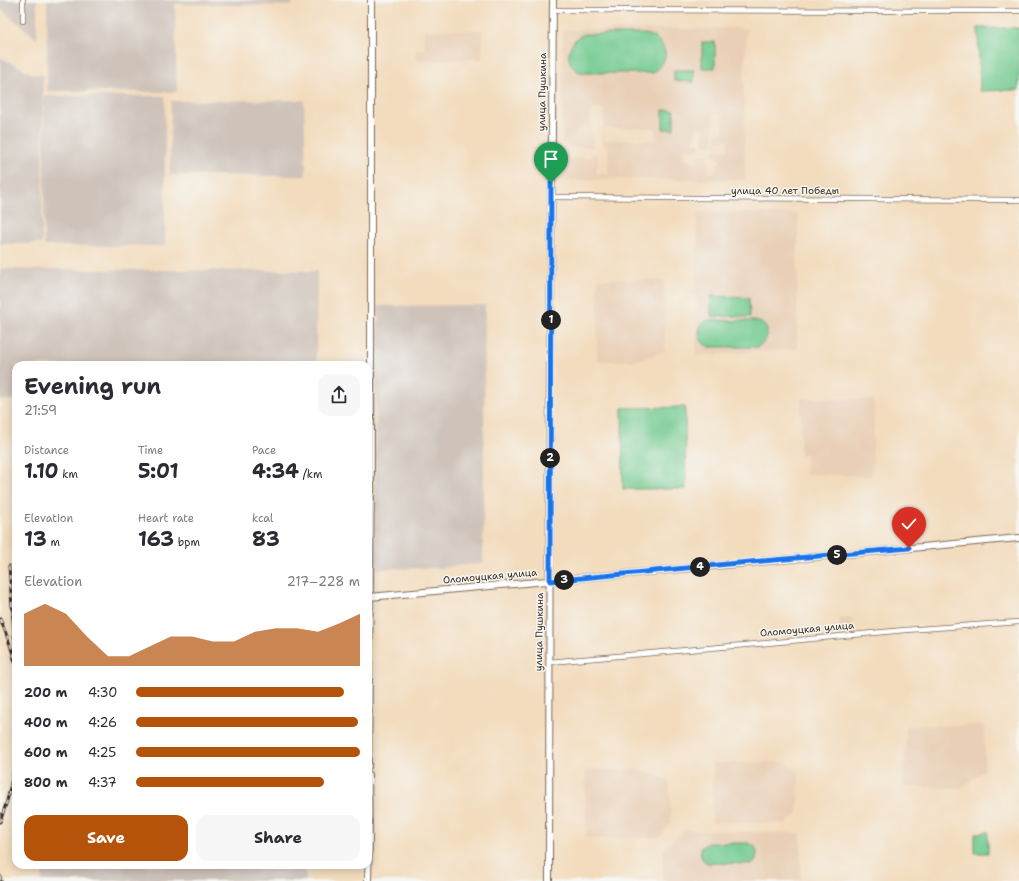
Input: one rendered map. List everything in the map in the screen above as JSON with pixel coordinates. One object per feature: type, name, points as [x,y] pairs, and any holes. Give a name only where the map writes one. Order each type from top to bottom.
[{"type":"street","points":[[23,0],[23,21]]},
{"type":"street","points":[[371,0],[371,361]]},
{"type":"street","name":"улица Пушкина","points":[[549,881],[553,0]]},
{"type":"street","points":[[553,10],[1019,11]]},
{"type":"street","name":"улица 40 лет Победы","points":[[551,197],[1019,200]]},
{"type":"street","name":"Оломоуцкая улица","points":[[372,597],[1019,538]]},
{"type":"street","name":"Оломоуцкая улица","points":[[549,662],[768,644],[905,630],[1019,622]]},
{"type":"street","points":[[368,869],[368,881]]},
{"type":"shaded area","points":[[0,0],[37,0],[37,39],[0,8]]},
{"type":"shaded area","points":[[47,0],[292,0],[292,6],[175,4],[177,92],[47,91]]},
{"type":"shaded area","points":[[747,28],[744,76],[745,180],[617,179],[562,181],[563,30]],"holes":[[[590,109],[603,109],[604,128],[656,128],[656,140],[606,140],[605,135],[602,135],[603,146],[608,146],[608,174],[597,174],[596,167],[598,167],[598,154],[591,154],[591,158],[568,158],[568,147],[593,147]],[[713,114],[723,114],[723,132],[717,132],[717,140],[728,140],[728,150],[714,150],[714,157],[720,158],[720,163],[717,163],[717,173],[708,173],[708,155],[698,155],[698,161],[693,161],[692,159],[684,159],[684,150],[700,150],[700,143],[693,143],[693,138],[696,138],[696,128],[704,128],[704,145],[713,145]]]},
{"type":"shaded area","points":[[424,30],[483,30],[482,59],[416,61],[416,50],[425,50]]},
{"type":"shaded area","points":[[0,57],[33,74],[43,75],[42,244],[0,244]]},
{"type":"shaded area","points":[[44,96],[165,96],[165,246],[44,246]]},
{"type":"shaded area","points":[[304,100],[306,176],[170,175],[171,101]]},
{"type":"shaded area","points":[[697,212],[798,214],[797,349],[696,356]]},
{"type":"shaded area","points":[[0,269],[317,271],[316,361],[12,361],[12,400],[0,400]]},
{"type":"shaded area","points":[[598,279],[664,280],[665,351],[636,361],[597,361]]},
{"type":"shaded area","points":[[485,305],[483,563],[439,568],[375,569],[378,306]]},
{"type":"shaded area","points":[[801,398],[874,400],[872,476],[806,474],[806,454],[800,454]]},
{"type":"shaded area","points":[[853,618],[853,628],[839,628],[839,619]]},
{"type":"shaded area","points":[[984,725],[985,769],[962,788],[904,787],[906,726]]},
{"type":"shaded area","points":[[785,762],[799,772],[798,813],[786,823],[712,823],[713,763]]},
{"type":"shaded area","points":[[641,769],[669,780],[671,822],[660,838],[586,838],[585,770]]},
{"type":"shaded area","points":[[684,830],[801,833],[801,881],[663,881],[663,850]]},
{"type":"shaded area","points":[[42,869],[306,869],[306,881],[42,881]]},
{"type":"green space","points":[[978,28],[1019,28],[1019,90],[980,91]]},
{"type":"green space","points":[[585,34],[646,34],[659,41],[665,51],[665,57],[659,68],[653,73],[583,73],[576,70],[572,65],[569,53],[571,45],[574,41]]},
{"type":"green space","points":[[702,42],[715,42],[715,68],[702,68]]},
{"type":"green space","points":[[674,70],[694,70],[694,82],[674,81]]},
{"type":"green space","points":[[663,110],[674,110],[674,129],[663,129]]},
{"type":"green space","points":[[711,296],[749,298],[750,317],[711,316]]},
{"type":"green space","points":[[709,320],[756,321],[765,326],[767,329],[767,335],[765,341],[757,347],[709,347],[702,342],[699,333],[702,324]]},
{"type":"green space","points":[[685,407],[686,489],[623,489],[622,408]]},
{"type":"green space","points":[[988,832],[988,853],[975,853],[975,833]]},
{"type":"green space","points":[[707,843],[748,843],[755,847],[757,855],[755,861],[751,864],[708,863],[702,859],[701,853],[701,848]]},
{"type":"railway","points":[[9,566],[12,606]]},
{"type":"railway","points":[[0,619],[12,650]]},
{"type":"railway","points":[[0,822],[12,779]]},
{"type":"railway","points":[[0,876],[1,881]]},
{"type":"route","points":[[551,183],[550,581],[909,548]]}]
